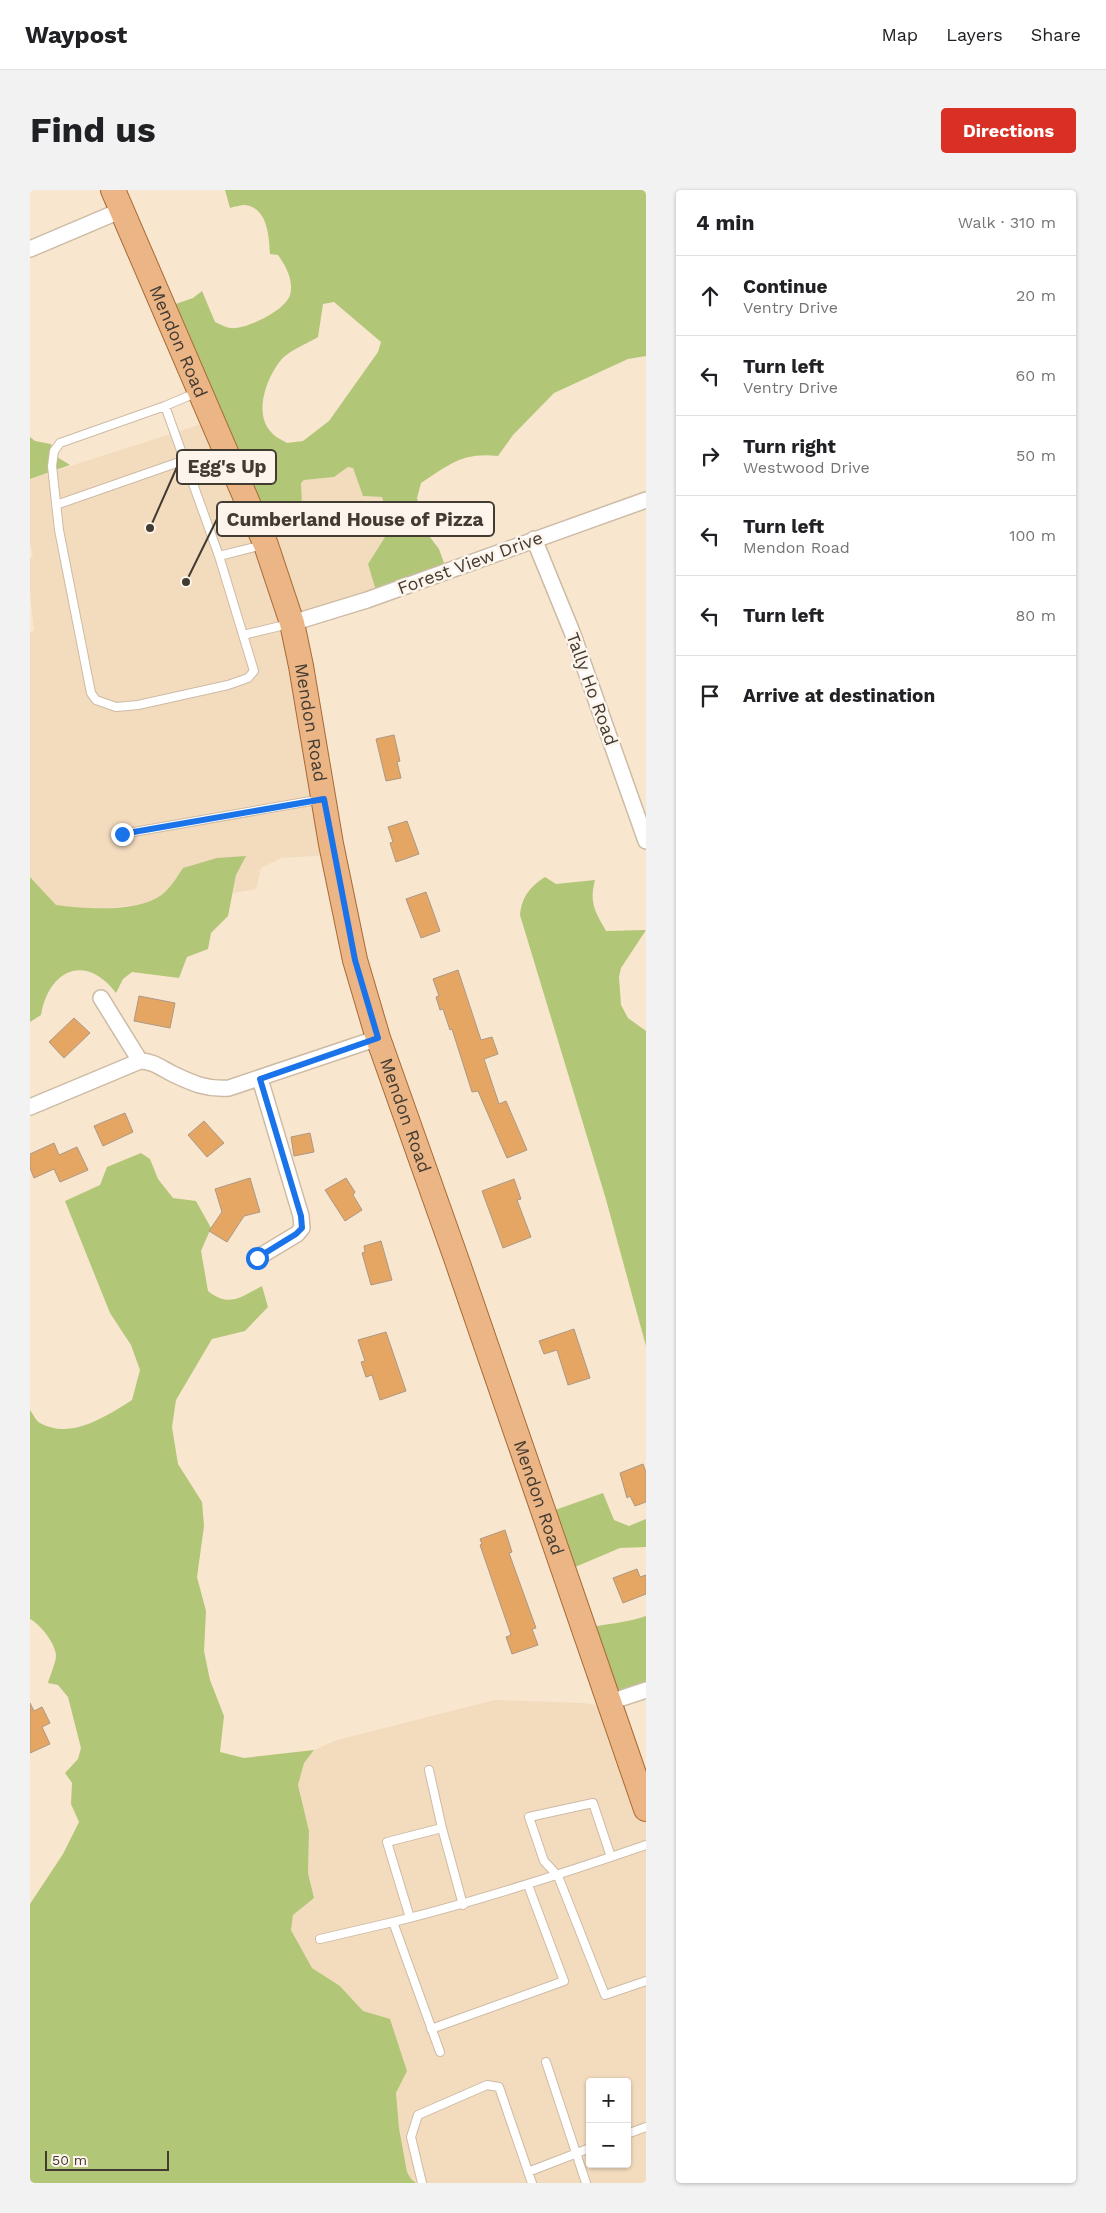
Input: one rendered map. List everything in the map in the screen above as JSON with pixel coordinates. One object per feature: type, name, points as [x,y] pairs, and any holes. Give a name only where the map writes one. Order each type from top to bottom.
[{"type":"main road","name":"Mendon Road","points":[[118,200],[266,545],[292,623],[355,960],[378,1038],[646,1809]]},
{"type":"street","points":[[30,248],[118,200]]},
{"type":"street","name":"Forest View Drive","points":[[292,623],[367,600],[646,500]]},
{"type":"street","name":"Tally Ho Road","points":[[534,539],[572,632],[646,841]]},
{"type":"street","points":[[101,998],[140,1061]]},
{"type":"street","points":[[30,1107],[140,1061],[150,1061],[173,1074],[212,1090],[229,1088],[260,1079],[378,1038]]},
{"type":"street","points":[[257,1258],[296,1234],[302,1228],[301,1216],[260,1079]]},
{"type":"street","points":[[610,1702],[646,1690]]},
{"type":"lane","points":[[165,406],[219,556],[254,671],[248,678],[138,705],[116,707],[96,700],[91,693],[59,530],[52,466],[54,451],[60,443],[165,406],[200,391]]},
{"type":"lane","points":[[56,505],[186,460]]},
{"type":"lane","points":[[219,556],[266,545]]},
{"type":"lane","points":[[243,635],[292,623]]},
{"type":"lane","points":[[122,834],[324,799]]},
{"type":"lane","points":[[429,1770],[442,1828],[463,1905]]},
{"type":"lane","points":[[611,1857],[593,1803],[529,1817],[544,1862],[558,1876],[605,1995],[646,1981]]},
{"type":"lane","points":[[410,1918],[387,1842],[442,1828]]},
{"type":"lane","points":[[320,1939],[463,1905],[558,1876],[646,1845]]},
{"type":"lane","points":[[431,2029],[564,1980],[528,1885]]},
{"type":"lane","points":[[393,1922],[440,2052]]},
{"type":"lane","points":[[546,2062],[586,2183]]},
{"type":"lane","points":[[422,2183],[411,2137],[418,2114],[487,2085],[499,2087],[532,2183]]},
{"type":"lane","points":[[631,2133],[646,2127]]},
{"type":"lane","points":[[528,2172],[586,2150]]},
{"type":"shaded area","points":[[211,421],[302,505],[300,483],[304,480],[334,477],[348,467],[353,467],[363,496],[382,497],[390,529],[368,564],[380,602],[292,632],[330,855],[281,858],[261,868],[256,889],[233,893],[236,875],[183,868],[167,891],[149,903],[94,910],[56,905],[30,877],[30,633],[34,630],[30,593],[30,558],[33,556],[30,542],[30,479]]},
{"type":"shaded area","points":[[495,1700],[583,1703],[603,1706],[646,1818],[646,2183],[416,2183],[411,2179],[407,2172],[399,2128],[396,2093],[407,2071],[390,2020],[363,2011],[340,1986],[312,1968],[291,1930],[293,1915],[314,1898],[308,1873],[309,1831],[298,1785],[304,1763],[314,1750],[337,1740]]},
{"type":"green space","points":[[225,190],[646,190],[646,356],[628,359],[554,393],[513,435],[498,456],[486,455],[465,458],[448,465],[421,483],[417,498],[426,532],[439,549],[449,577],[379,601],[368,564],[390,529],[382,497],[363,496],[353,468],[348,467],[334,477],[304,480],[301,483],[302,505],[257,516],[164,308],[193,298],[202,291],[215,322],[228,328],[237,328],[264,318],[287,301],[291,290],[290,279],[278,255],[270,254],[268,232],[263,217],[253,207],[245,205],[230,208]],"holes":[[[334,302],[381,342],[378,352],[329,421],[303,441],[287,443],[271,432],[263,415],[264,395],[267,385],[276,367],[284,357],[318,337],[323,304]]]},
{"type":"green space","points":[[30,437],[35,441],[51,444],[54,455],[70,465],[30,479]]},
{"type":"green space","points":[[246,856],[236,875],[228,916],[211,933],[208,949],[187,957],[179,978],[132,972],[123,979],[116,993],[93,973],[81,970],[70,972],[60,977],[52,987],[45,999],[41,1015],[30,1022],[30,877],[56,905],[82,908],[114,908],[144,903],[157,898],[169,888],[183,868],[217,858]]},
{"type":"green space","points":[[545,877],[556,884],[595,880],[593,888],[594,907],[606,931],[646,930],[621,968],[619,977],[621,1005],[628,1018],[646,1031],[646,1346],[605,1196],[520,915],[525,897],[535,884]]},
{"type":"green space","points":[[141,1153],[150,1159],[158,1179],[173,1198],[196,1201],[211,1228],[201,1251],[208,1291],[222,1299],[229,1300],[241,1297],[262,1286],[268,1307],[245,1331],[212,1339],[176,1400],[172,1427],[178,1464],[202,1502],[204,1526],[197,1577],[206,1611],[204,1651],[210,1680],[224,1716],[220,1752],[244,1758],[314,1750],[304,1763],[298,1785],[309,1831],[308,1873],[314,1898],[293,1915],[291,1930],[312,1968],[340,1986],[363,2011],[390,2019],[407,2071],[396,2093],[399,2128],[407,2172],[416,2183],[30,2183],[30,1904],[63,1854],[79,1822],[71,1804],[72,1783],[65,1773],[78,1759],[81,1748],[68,1697],[58,1685],[48,1683],[55,1662],[55,1650],[46,1634],[30,1619],[30,1410],[40,1423],[52,1428],[76,1428],[111,1413],[132,1400],[140,1370],[131,1345],[110,1313],[65,1201],[100,1185],[107,1167]]},
{"type":"green space","points":[[603,1493],[614,1520],[629,1526],[646,1519],[646,1547],[620,1548],[568,1570],[541,1515]]},
{"type":"green space","points":[[646,1616],[646,1696],[619,1705],[582,1630]]},
{"type":"building","points":[[394,735],[400,761],[397,762],[401,778],[386,781],[376,739]]},
{"type":"building","points":[[407,821],[419,854],[396,862],[390,843],[393,842],[388,827]]},
{"type":"building","points":[[426,892],[440,931],[421,938],[406,899]]},
{"type":"building","points":[[458,970],[481,1040],[492,1037],[498,1054],[484,1059],[499,1104],[506,1101],[527,1150],[507,1158],[478,1091],[472,1092],[452,1029],[450,1030],[443,1009],[440,1010],[436,997],[439,996],[433,979]]},
{"type":"building","points":[[139,996],[175,1003],[170,1028],[134,1021]]},
{"type":"building","points":[[74,1018],[90,1033],[64,1058],[49,1042]]},
{"type":"building","points":[[125,1113],[133,1132],[103,1146],[94,1126]]},
{"type":"building","points":[[204,1121],[224,1143],[207,1157],[188,1135]]},
{"type":"building","points":[[310,1133],[314,1152],[294,1156],[291,1137]]},
{"type":"building","points":[[54,1143],[59,1155],[77,1147],[88,1170],[60,1182],[54,1169],[34,1178],[30,1168],[30,1154]]},
{"type":"building","points":[[250,1178],[260,1212],[244,1216],[227,1242],[209,1231],[222,1212],[215,1189]]},
{"type":"building","points":[[346,1178],[355,1192],[353,1195],[362,1210],[345,1221],[325,1190]]},
{"type":"building","points":[[514,1179],[521,1199],[517,1200],[531,1237],[503,1248],[482,1191]]},
{"type":"building","points":[[381,1241],[392,1280],[371,1285],[362,1253],[365,1252],[364,1246]]},
{"type":"building","points":[[574,1329],[590,1378],[568,1385],[557,1350],[544,1354],[539,1341]]},
{"type":"building","points":[[386,1332],[406,1391],[380,1400],[372,1375],[366,1377],[361,1362],[365,1361],[358,1340]]},
{"type":"building","points":[[643,1464],[646,1472],[646,1502],[635,1506],[630,1496],[627,1498],[620,1473]]},
{"type":"building","points":[[505,1530],[512,1552],[509,1553],[536,1628],[532,1629],[538,1645],[512,1654],[506,1637],[511,1635],[480,1545],[482,1544],[480,1539]]},
{"type":"building","points":[[637,1569],[640,1577],[646,1575],[646,1594],[623,1603],[613,1578]]},
{"type":"building","points":[[30,1703],[34,1711],[42,1707],[50,1723],[42,1727],[50,1744],[30,1753]]},
{"type":"place","name":"Egg's Up","points":[[150,528]]},
{"type":"place","name":"Cumberland House of Pizza","points":[[186,582]]},
{"type":"route","points":[[122,834],[324,799],[331,844],[355,960],[378,1038],[260,1079],[301,1216],[302,1228],[296,1234],[257,1258]]}]
